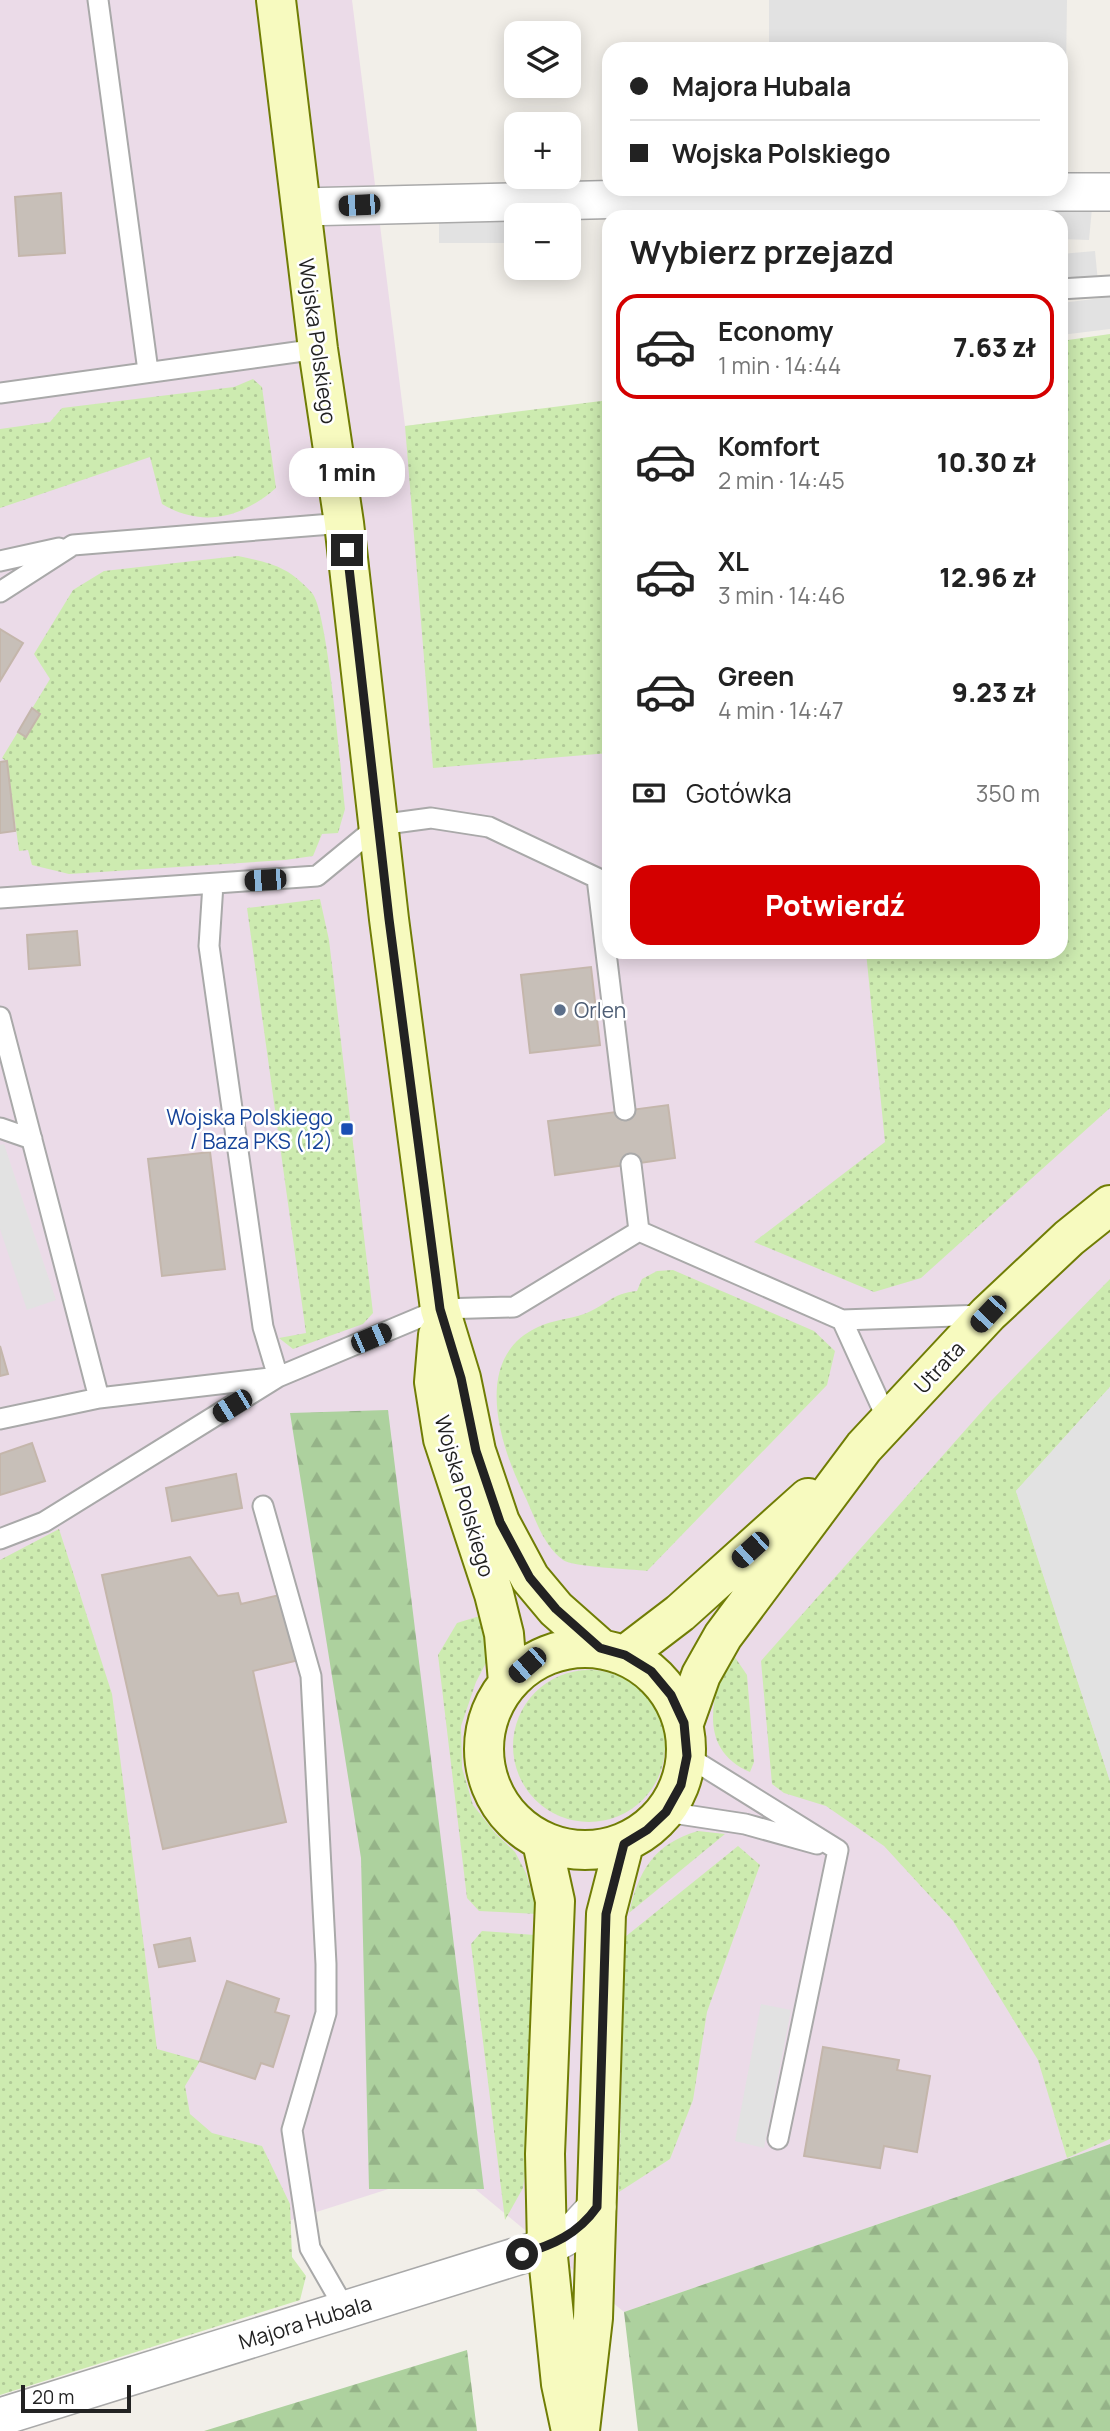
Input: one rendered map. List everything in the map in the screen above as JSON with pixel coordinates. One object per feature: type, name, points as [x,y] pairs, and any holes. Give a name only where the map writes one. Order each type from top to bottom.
[{"type":"main road","name":"Wojska Polskiego","points":[[276,0],[318,349],[344,523],[440,1309],[461,1378],[476,1451],[500,1522],[530,1578],[556,1609],[612,1652]]},
{"type":"main road","name":"Utrata","points":[[612,1652],[680,1613],[876,1434],[988,1314],[1069,1238],[1110,1205]]},
{"type":"main road","name":"Wojska Polskiego","points":[[440,1309],[434,1382],[443,1439],[494,1594],[504,1634],[508,1682]]},
{"type":"main road","name":"Utrata","points":[[685,1739],[701,1675],[723,1636],[876,1434]]},
{"type":"main road","points":[[574,1648],[612,1652],[651,1671],[671,1695],[685,1739],[681,1785],[666,1812],[647,1830],[624,1844],[597,1850],[569,1850],[542,1842],[509,1816],[496,1799],[485,1770],[483,1738],[492,1708],[508,1682],[527,1665],[550,1654],[574,1648]]},
{"type":"main road","points":[[542,1842],[555,1901],[545,2154],[547,2247],[561,2384],[571,2431]]},
{"type":"main road","points":[[580,2431],[593,2318],[606,1914],[624,1844]]},
{"type":"street","points":[[1068,195],[1110,192]]},
{"type":"street","points":[[301,207],[915,205],[1050,196]]},
{"type":"street","name":"Majora Hubala","points":[[0,2417],[547,2247],[574,2232],[597,2207]]},
{"type":"lane","points":[[98,0],[148,371]]},
{"type":"lane","points":[[1068,289],[1110,286]]},
{"type":"lane","points":[[0,393],[318,349]]},
{"type":"lane","points":[[0,561],[73,545],[344,523]]},
{"type":"lane","points":[[0,592],[73,545]]},
{"type":"lane","points":[[0,898],[317,876],[379,825],[431,818],[489,827],[597,878],[602,919]]},
{"type":"lane","points":[[213,884],[209,946],[263,1327],[278,1377]]},
{"type":"lane","points":[[607,959],[625,1110]]},
{"type":"lane","points":[[0,1017],[99,1398]]},
{"type":"lane","points":[[0,1128],[32,1139]]},
{"type":"lane","points":[[631,1164],[639,1231]]},
{"type":"lane","points":[[0,1539],[44,1522],[278,1377],[440,1309],[514,1307],[639,1231]]},
{"type":"lane","points":[[639,1231],[842,1320],[988,1314]]},
{"type":"lane","points":[[842,1320],[876,1434]]},
{"type":"lane","points":[[0,1419],[99,1398],[278,1377]]},
{"type":"lane","points":[[263,1506],[311,1676],[326,1964],[326,2013],[292,2130],[310,2248],[345,2309]]},
{"type":"lane","points":[[685,1739],[838,1850]]},
{"type":"lane","points":[[666,1812],[745,1824],[838,1850]]},
{"type":"lane","points":[[778,2139],[838,1850]]},
{"type":"shaded area","points":[[0,0],[352,0],[405,426],[602,403],[602,959],[1068,959],[1068,854],[1110,341],[1110,2144],[624,2312],[451,2169],[0,2313]]},
{"type":"shaded area","points":[[769,0],[1067,0],[1066,42],[769,42]]},
{"type":"shaded area","points":[[950,205],[1092,208],[1089,240],[1068,239],[1068,210],[950,210]]},
{"type":"shaded area","points":[[439,217],[504,217],[504,243],[439,243]]},
{"type":"shaded area","points":[[1095,251],[1098,282],[1068,284],[1068,253]]},
{"type":"shaded area","points":[[1110,297],[1110,329],[1068,334],[1068,302]]},
{"type":"shaded area","points":[[4,1144],[56,1300],[27,1310],[0,1229],[0,1145]]},
{"type":"shaded area","points":[[1110,1387],[1110,1781],[1016,1491]]},
{"type":"shaded area","points":[[761,2004],[791,2010],[764,2148],[735,2141]]},
{"type":"green space","points":[[1110,334],[1110,1108],[921,1278],[874,1292],[754,1242],[885,1142],[867,959],[1068,959],[1068,340]]},
{"type":"green space","points":[[253,379],[262,387],[276,488],[249,507],[236,513],[207,517],[192,516],[162,504],[150,457],[0,508],[0,429],[50,422],[62,408],[234,387]]},
{"type":"green space","points":[[602,401],[602,754],[433,768],[405,426]]},
{"type":"green space","points":[[238,556],[287,571],[312,593],[318,606],[328,660],[345,809],[338,833],[322,834],[313,856],[285,860],[69,874],[32,865],[28,850],[19,851],[7,762],[2,758],[50,679],[34,654],[73,590],[104,571]]},
{"type":"green space","points":[[320,899],[329,940],[373,1313],[363,1324],[293,1349],[279,1338],[306,1333],[247,908]]},
{"type":"green space","points":[[673,1270],[814,1331],[835,1351],[827,1385],[647,1571],[590,1566],[563,1560],[544,1538],[506,1450],[497,1402],[498,1379],[504,1359],[517,1341],[538,1327],[592,1311],[621,1294],[637,1291],[642,1279],[657,1271]]},
{"type":"green space","points":[[1110,1279],[1110,1387],[1016,1491],[1110,1781],[1110,2139],[1067,2158],[1038,2060],[953,1921],[884,1846],[826,1806],[784,1793],[772,1784],[761,1661],[991,1401]]},
{"type":"green space","points":[[388,1410],[484,2189],[369,2189],[361,1858],[290,1413]]},
{"type":"green space","points":[[59,1529],[112,1694],[157,2049],[200,2061],[185,2086],[190,2114],[212,2133],[262,2146],[290,2204],[292,2257],[306,2276],[300,2300],[0,2395],[0,1560]]},
{"type":"green space","points":[[486,1614],[489,1657],[476,1682],[461,1726],[462,1768],[473,1805],[496,1834],[515,1852],[526,1873],[538,1914],[479,1911],[467,1898],[438,1655],[457,1623]]},
{"type":"green space","points":[[730,1650],[747,1675],[754,1762],[750,1772],[733,1762],[721,1749],[715,1734],[714,1701]]},
{"type":"green space","points":[[589,1670],[618,1676],[643,1692],[659,1717],[665,1746],[659,1775],[643,1800],[618,1816],[589,1822],[560,1816],[535,1800],[519,1775],[513,1746],[519,1717],[535,1692],[560,1676]]},
{"type":"green space","points":[[698,1831],[725,1834],[629,1913],[638,1884],[659,1851],[683,1836]]},
{"type":"green space","points":[[738,1846],[760,1865],[707,2012],[693,2100],[670,2159],[619,2192],[625,1937]]},
{"type":"green space","points":[[482,1931],[535,1935],[527,2155],[523,2188],[505,2220],[471,1944]]},
{"type":"green space","points":[[1110,2144],[1110,2431],[638,2431],[624,2312]]},
{"type":"green space","points":[[467,2350],[477,2431],[204,2431]]},
{"type":"building","points":[[61,193],[65,253],[19,256],[15,197]]},
{"type":"building","points":[[0,629],[23,643],[0,681]]},
{"type":"building","points":[[32,708],[40,714],[26,737],[18,732]]},
{"type":"building","points":[[7,761],[15,831],[0,833],[0,762]]},
{"type":"building","points":[[77,931],[80,965],[29,969],[27,935]]},
{"type":"building","name":"Orlen","points":[[591,967],[600,1045],[530,1053],[521,975]]},
{"type":"building","points":[[668,1105],[675,1158],[555,1175],[548,1121]]},
{"type":"building","points":[[210,1152],[225,1269],[162,1276],[148,1159]]},
{"type":"building","points":[[0,1346],[8,1374],[0,1376]]},
{"type":"building","points":[[32,1443],[45,1481],[0,1495],[0,1454]]},
{"type":"building","points":[[236,1474],[242,1508],[172,1521],[166,1488]]},
{"type":"building","points":[[190,1557],[218,1596],[238,1593],[241,1604],[284,1594],[299,1660],[253,1671],[286,1822],[163,1849],[102,1575]]},
{"type":"building","points":[[190,1938],[195,1961],[159,1967],[154,1945]]},
{"type":"building","points":[[227,1981],[279,1999],[275,2012],[289,2016],[273,2067],[261,2063],[255,2079],[200,2061]]},
{"type":"building","points":[[823,2047],[899,2060],[897,2070],[930,2076],[917,2152],[884,2146],[880,2168],[804,2156]]},
{"type":"place","name":"Orlen","points":[[560,1010]]},
{"type":"place","name":"Wojska Polskiego / Baza PKS (12)","points":[[347,1129]]},
{"type":"route","points":[[347,550],[389,919],[440,1309],[461,1378],[476,1451],[500,1522],[530,1578],[556,1609],[600,1648],[625,1655],[651,1671],[671,1695],[684,1723],[687,1756],[681,1785],[666,1812],[647,1830],[624,1844],[606,1914],[597,2207],[587,2221],[574,2232],[547,2247],[522,2254]]}]
